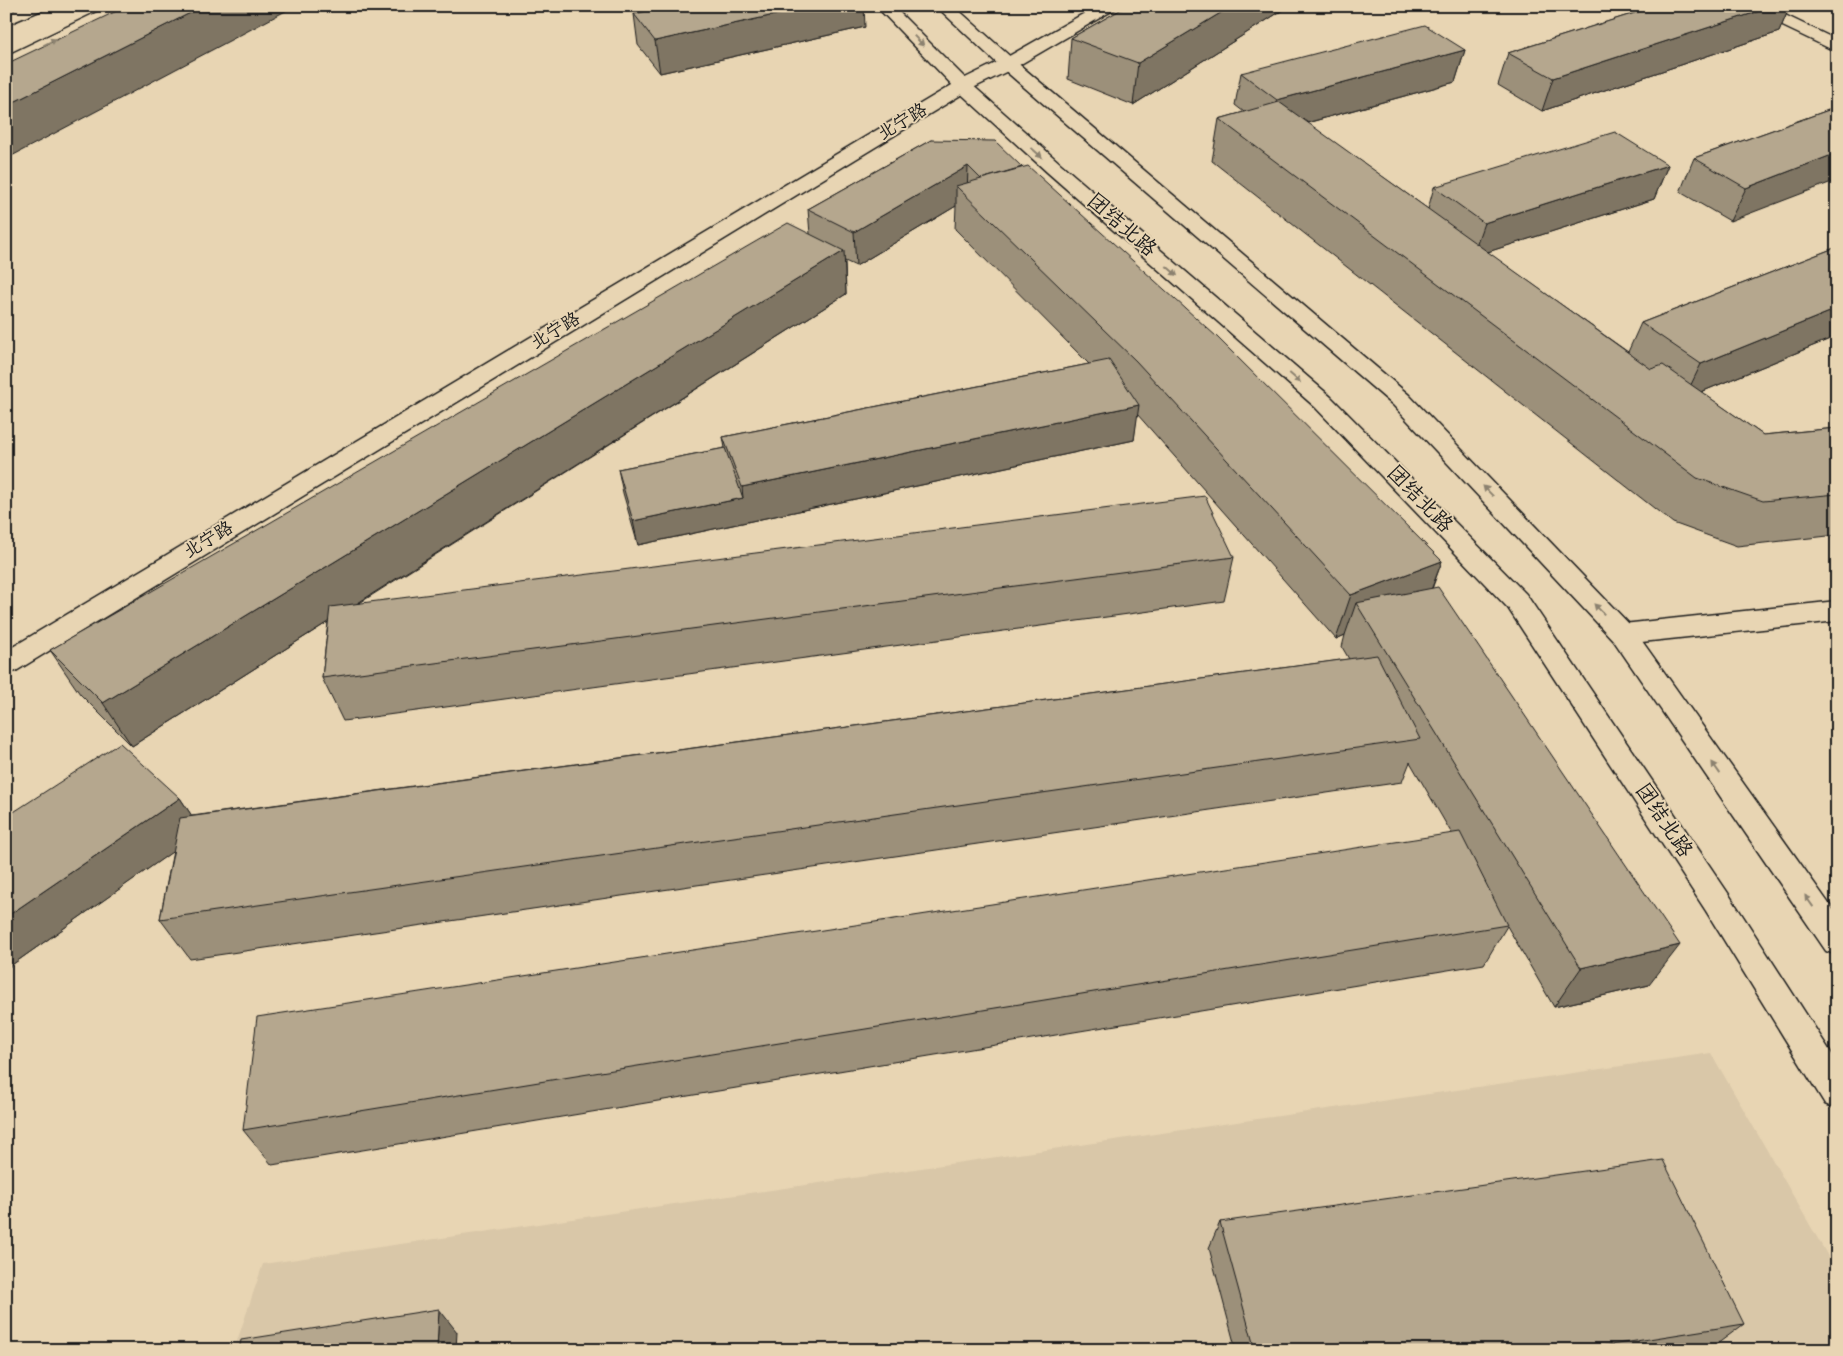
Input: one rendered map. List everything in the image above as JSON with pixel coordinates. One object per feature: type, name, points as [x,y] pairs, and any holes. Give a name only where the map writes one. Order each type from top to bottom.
[{"type":"main road","points":[[6,20],[38,6]]},
{"type":"main road","points":[[60,19],[88,6]]},
{"type":"main road","name":"团结北路","points":[[884,6],[963,86],[1061,175],[1323,402],[1517,601],[1716,902],[1837,1093]]},
{"type":"main road","points":[[944,6],[1008,64],[1401,400],[1623,634],[1837,941]]},
{"type":"main road","name":"北宁路","points":[[6,664],[963,86],[1008,64],[1109,6]]},
{"type":"main road","points":[[1753,6],[1837,47]]},
{"type":"main road","points":[[6,63],[131,10]]},
{"type":"main road","points":[[6,77],[131,10]]},
{"type":"main road","points":[[1623,634],[1837,612]]},
{"type":"shaded area","points":[[1711,1053],[1837,1272],[1837,1350],[234,1350],[263,1264]]},
{"type":"building","points":[[127,6],[204,6],[6,106],[6,64]]},
{"type":"building","points":[[670,6],[816,6],[655,41],[634,14]]},
{"type":"building","points":[[1127,6],[1232,6],[1138,63],[1071,38]]},
{"type":"building","points":[[1657,6],[1775,6],[1553,78],[1508,53]]},
{"type":"building","points":[[1425,25],[1465,50],[1277,100],[1241,73]]},
{"type":"building","points":[[1279,102],[1651,369],[1663,365],[1763,435],[1837,428],[1837,494],[1763,501],[1697,478],[1219,119]]},
{"type":"building","points":[[1837,107],[1837,153],[1746,188],[1694,158]]},
{"type":"building","points":[[1615,132],[1668,165],[1484,223],[1434,187]]},
{"type":"building","points":[[931,140],[995,141],[1022,167],[981,179],[968,166],[854,232],[808,209]]},
{"type":"building","points":[[1028,166],[1217,337],[1442,561],[1351,595],[1136,361],[956,186]]},
{"type":"building","points":[[788,223],[844,251],[103,703],[50,650]]},
{"type":"building","points":[[1837,247],[1837,309],[1701,364],[1641,323]]},
{"type":"building","points":[[1109,360],[1139,405],[742,487],[723,437]]},
{"type":"building","points":[[725,448],[743,498],[633,521],[618,469]]},
{"type":"building","points":[[1205,496],[1234,557],[322,678],[330,607]]},
{"type":"building","points":[[1438,587],[1680,945],[1581,968],[1356,603]]},
{"type":"building","points":[[1377,655],[1420,739],[160,919],[180,818]]},
{"type":"building","points":[[120,743],[180,798],[6,917],[6,817]]},
{"type":"building","points":[[1460,832],[1507,925],[243,1130],[257,1017]]},
{"type":"building","points":[[1663,1160],[1744,1324],[1579,1350],[1255,1350],[1220,1222]]},
{"type":"building","points":[[439,1309],[437,1350],[239,1350],[241,1340]]}]
